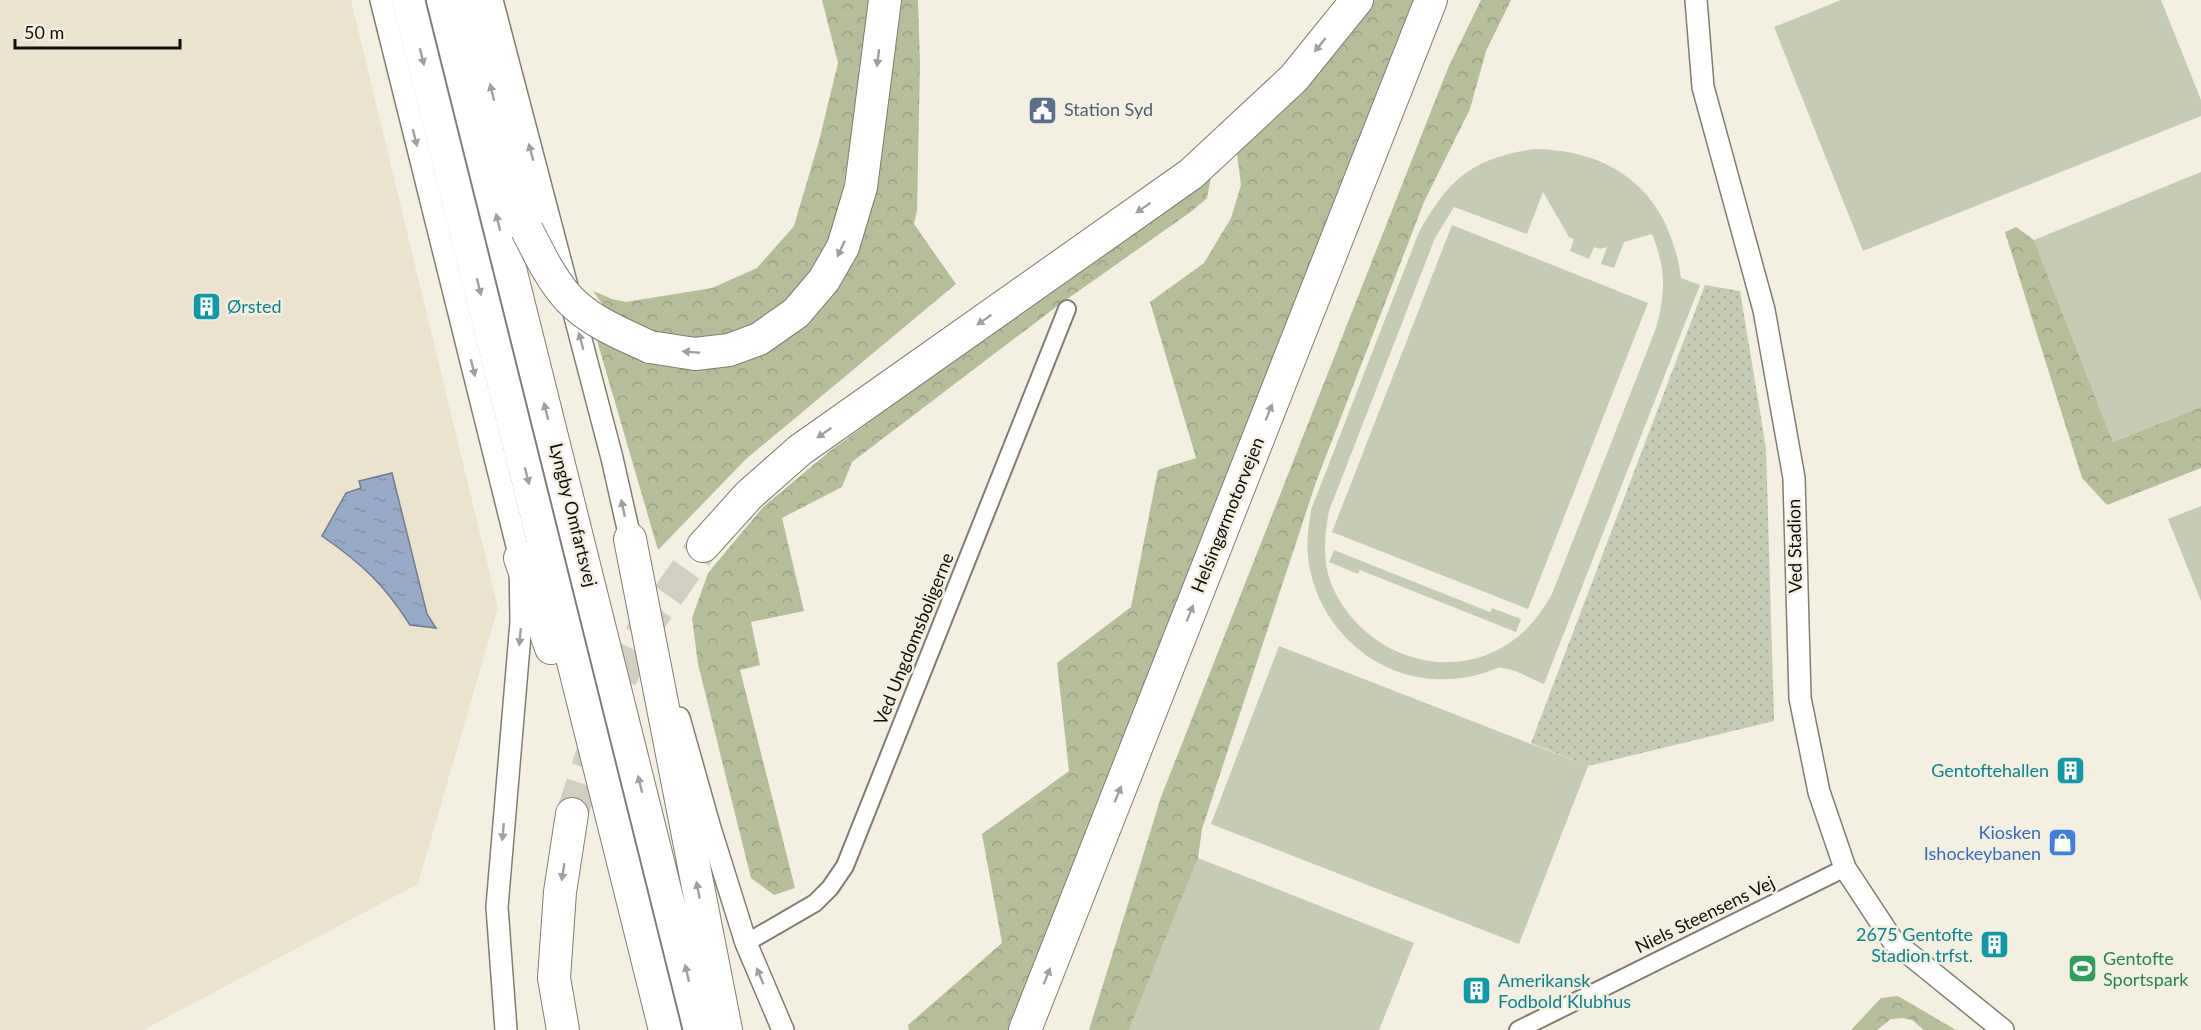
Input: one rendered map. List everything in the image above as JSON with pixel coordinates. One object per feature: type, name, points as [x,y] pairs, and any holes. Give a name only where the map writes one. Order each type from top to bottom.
[{"type":"highway","name":"Lyngby Omfartsvej","points":[[408,0],[640,922],[665,1030]]},
{"type":"highway","name":"Lyngby Omfartsvej","points":[[443,0],[700,1030]]},
{"type":"highway","points":[[468,0],[527,230],[548,270],[570,300],[607,327],[650,347],[695,354],[729,350],[759,339],[796,313],[824,280],[843,247],[861,187],[885,0]]},
{"type":"highway","points":[[702,546],[749,495],[800,450],[1191,174],[1294,78],[1357,0]]},
{"type":"highway","name":"Helsingørmotorvejen","points":[[1025,1030],[1431,0]]},
{"type":"highway","points":[[1418,32],[1439,0]]},
{"type":"highway","points":[[630,539],[726,1030]]},
{"type":"highway","points":[[520,558],[552,651],[591,800],[640,922]]},
{"type":"highway","points":[[563,1030],[554,978],[560,892],[572,814]]},
{"type":"street","points":[[381,0],[520,558],[521,622],[496,907],[506,1030]]},
{"type":"street","points":[[492,0],[612,458],[630,539],[710,828],[746,943],[783,1030]]},
{"type":"street","name":"Ved Stadion","points":[[1696,0],[1703,87],[1764,310],[1794,478],[1800,698],[1818,792],[1845,868],[1893,941],[2003,1030]]},
{"type":"street","name":"Ved Ungdomsboligerne","points":[[746,943],[815,903],[830,888],[845,866],[1066,309]]},
{"type":"street","name":"Niels Steensens Vej","points":[[1518,1030],[1845,868]]},
{"type":"shaded area","points":[[0,0],[351,0],[498,608],[418,884],[143,1030],[0,1030]]},
{"type":"green space","points":[[822,0],[872,0],[839,217],[814,277],[763,324],[730,337],[694,341],[659,335],[608,312],[593,291],[626,302],[712,288],[757,268],[794,226],[819,141],[838,63]]},
{"type":"green space","points":[[895,0],[918,0],[920,64],[917,211],[914,224],[956,284],[746,459],[658,550],[596,337],[639,358],[817,312]]},
{"type":"green space","points":[[1374,0],[1416,0],[1141,702],[1009,1030],[909,1030],[908,1025],[1002,943],[982,834],[1069,771],[1057,663],[1131,607],[1158,470],[1196,458],[1150,302],[1204,263],[1231,218],[1241,185],[1237,154],[1305,83]]},
{"type":"green space","points":[[1481,0],[1511,0],[1486,51],[1470,109],[1424,202],[1316,482],[1202,829],[1198,858],[1129,1030],[1089,1030],[1161,797],[1448,68]]},
{"type":"green space","points":[[1841,0],[2161,0],[2201,100],[2201,116],[1863,251],[1774,27]]},
{"type":"green space","points":[[1534,149],[1564,151],[1614,168],[1652,201],[1665,223],[1675,249],[1681,278],[1700,285],[1544,684],[1502,668],[1454,679],[1411,676],[1388,668],[1367,656],[1333,623],[1312,580],[1307,545],[1311,510],[1419,232],[1441,198],[1464,174],[1512,153]],"holes":[[[1543,192],[1569,237],[1574,239],[1570,251],[1589,259],[1594,247],[1600,249],[1607,247],[1601,264],[1614,268],[1624,242],[1652,234],[1660,258],[1663,281],[1662,303],[1656,328],[1552,594],[1538,616],[1521,634],[1496,650],[1470,660],[1443,662],[1416,658],[1391,648],[1368,633],[1348,613],[1333,588],[1329,579],[1325,550],[1329,511],[1435,238],[1454,207],[1527,234]]]},
{"type":"green space","points":[[2201,172],[2201,407],[2113,442],[2034,240]]},
{"type":"green space","points":[[1211,177],[1207,198],[1192,211],[1056,307],[852,462],[842,487],[782,518],[804,611],[751,622],[760,665],[740,670],[795,888],[774,895],[751,878],[698,664],[692,618],[708,573],[763,507],[830,451]]},
{"type":"green space","points":[[1452,225],[1648,303],[1528,609],[1332,532]]},
{"type":"green space","points":[[2016,227],[2034,240],[2113,442],[2201,407],[2201,468],[2107,505],[2082,478],[2005,232]]},
{"type":"green space","points":[[1705,285],[1740,291],[1766,448],[1774,721],[1588,766],[1531,743]]},
{"type":"green space","points":[[2201,506],[2201,601],[2168,519]]},
{"type":"green space","points":[[1334,550],[1490,612],[1492,608],[1521,619],[1516,632],[1360,570],[1358,574],[1329,562]]},
{"type":"green space","points":[[1279,646],[1588,766],[1519,944],[1211,824]]},
{"type":"green space","points":[[1198,858],[1414,943],[1379,1030],[1129,1030]]},
{"type":"green space","points":[[1898,996],[1956,1030],[1924,1030],[1912,1020],[1902,1018],[1891,1019],[1877,1030],[1851,1030],[1881,998]]},
{"type":"water","points":[[392,473],[427,614],[436,628],[410,625],[371,575],[322,536],[346,493],[361,488],[359,481]]},
{"type":"tunnel","points":[[572,814],[606,711],[642,632],[703,546]]},
{"type":"place","name":"Station Syd","points":[[1043,110]]},
{"type":"place","name":"Ørsted","points":[[206,307]]},
{"type":"place","name":"Gentoftehallen","points":[[2070,771]]},
{"type":"place","name":"Kiosken Ishockeybanen","points":[[2062,843]]},
{"type":"place","name":"2675 Gentofte Stadion trfst.","points":[[1994,945]]},
{"type":"place","name":"Gentofte Sportspark","points":[[2082,969]]},
{"type":"place","name":"Amerikansk Fodbold Klubhus","points":[[1477,991]]}]
